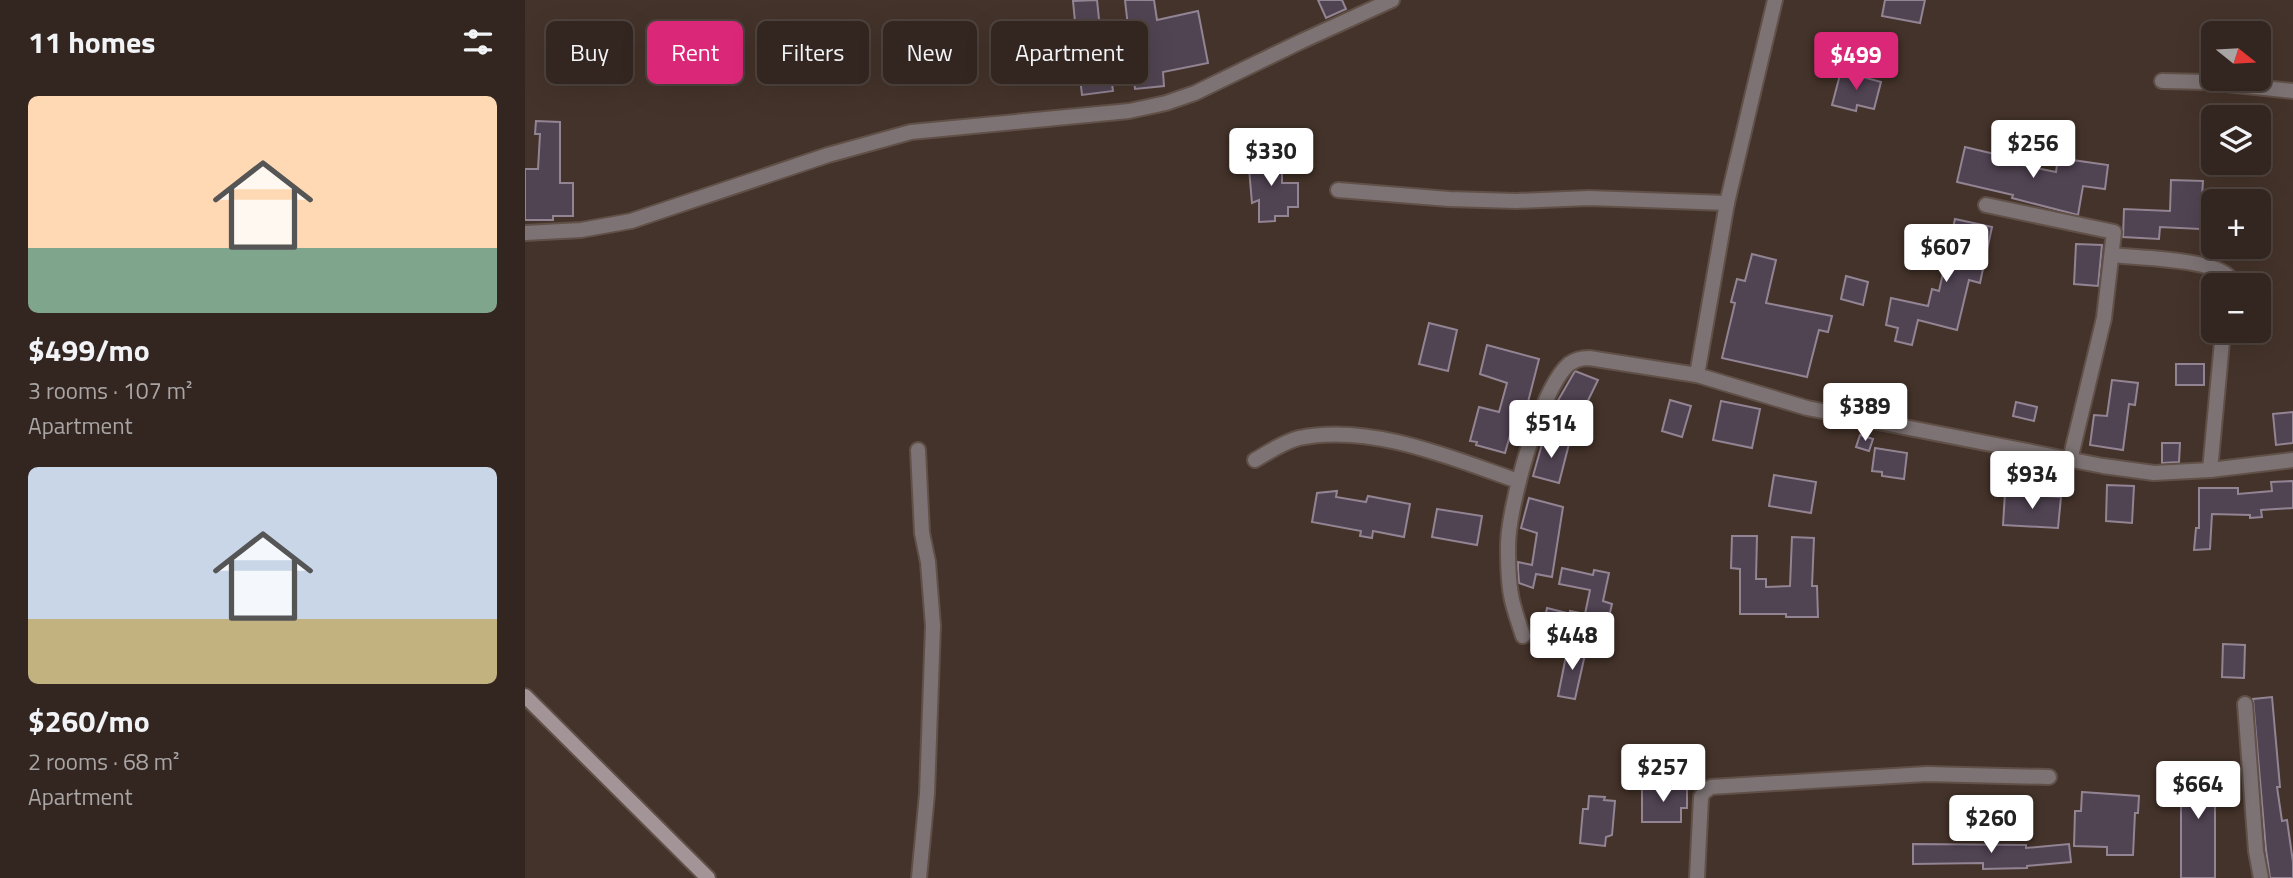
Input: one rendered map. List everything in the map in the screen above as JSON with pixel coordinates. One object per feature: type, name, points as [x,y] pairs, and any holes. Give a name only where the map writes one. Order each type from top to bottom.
[{"type":"main road","points":[[525,696],[708,878]]},
{"type":"street","points":[[525,233],[580,230],[631,221],[828,155],[911,132],[1129,111],[1166,103],[1195,93],[1392,0]]},
{"type":"street","points":[[1697,375],[1727,203],[1775,0]]},
{"type":"street","points":[[2162,81],[2207,82],[2293,91]]},
{"type":"street","points":[[1338,190],[1449,199],[1516,201],[1589,198],[1727,203]]},
{"type":"street","points":[[1986,205],[2114,232],[2104,318],[2070,460]]},
{"type":"street","points":[[2112,256],[2200,264],[2225,273]]},
{"type":"street","points":[[2210,470],[2223,343]]},
{"type":"street","points":[[1524,636],[1511,596],[1508,543],[1518,481],[1541,410],[1562,372],[1580,358],[1697,375],[1807,408],[2070,460],[2154,473],[2210,470],[2293,460]]},
{"type":"street","points":[[1255,460],[1285,442],[1299,438],[1371,437],[1433,452],[1518,481]]},
{"type":"street","points":[[918,450],[922,533],[928,562],[933,626],[926,794],[919,878]]},
{"type":"street","points":[[2245,704],[2256,851],[2261,878]]},
{"type":"street","points":[[1697,878],[1701,797],[1711,787],[1927,774],[2049,777]]},
{"type":"building","points":[[1097,0],[1099,21],[1075,21],[1073,1]]},
{"type":"building","points":[[1125,0],[1154,0],[1157,20],[1198,11],[1208,63],[1163,72],[1164,86],[1135,89],[1134,84],[1148,84],[1148,21],[1127,21]]},
{"type":"building","points":[[1318,0],[1342,0],[1346,9],[1326,18]]},
{"type":"building","points":[[1885,0],[1925,0],[1920,23],[1882,16]]},
{"type":"building","points":[[1841,71],[1881,82],[1874,109],[1857,105],[1856,111],[1832,105]]},
{"type":"building","points":[[1081,84],[1112,84],[1113,91],[1082,95]]},
{"type":"building","points":[[536,121],[560,122],[560,183],[573,183],[573,216],[553,216],[553,220],[525,220],[525,169],[538,169],[540,134],[535,134]]},
{"type":"building","points":[[1965,147],[2003,156],[2002,161],[2056,172],[2058,158],[2108,165],[2105,189],[2083,186],[2078,215],[2012,198],[2013,195],[1957,182]]},
{"type":"building","points":[[1262,149],[1273,149],[1273,161],[1282,161],[1282,183],[1298,183],[1298,207],[1288,207],[1288,216],[1275,216],[1275,221],[1259,222],[1259,200],[1252,203],[1248,157],[1261,161]]},
{"type":"building","points":[[2171,180],[2203,181],[2200,229],[2160,227],[2159,239],[2123,237],[2124,209],[2170,211]]},
{"type":"building","points":[[1955,219],[1992,227],[1980,283],[1969,280],[1957,330],[1918,320],[1912,345],[1895,341],[1898,328],[1886,325],[1891,298],[1928,306],[1932,289],[1939,291]]},
{"type":"building","points":[[2076,244],[2102,245],[2098,286],[2074,284]]},
{"type":"building","points":[[1752,254],[1776,260],[1766,303],[1832,316],[1828,332],[1819,330],[1807,377],[1722,358],[1735,303],[1731,302],[1737,279],[1745,281]]},
{"type":"building","points":[[1846,276],[1868,282],[1863,305],[1841,299]]},
{"type":"building","points":[[1429,323],[1457,330],[1448,371],[1419,364]]},
{"type":"building","points":[[1487,345],[1539,359],[1527,406],[1519,404],[1505,453],[1470,441],[1479,407],[1499,412],[1507,383],[1480,374]]},
{"type":"building","points":[[2176,364],[2204,364],[2204,385],[2176,385]]},
{"type":"building","points":[[1575,371],[1598,380],[1581,415],[1556,404]]},
{"type":"building","points":[[2112,380],[2138,383],[2135,405],[2129,404],[2123,450],[2090,445],[2094,415],[2107,416]]},
{"type":"building","points":[[1670,400],[1691,406],[1682,437],[1662,431]]},
{"type":"building","points":[[1721,401],[1760,409],[1752,448],[1713,440]]},
{"type":"building","points":[[2016,402],[2037,407],[2034,421],[2013,416]]},
{"type":"building","points":[[2293,412],[2293,443],[2276,445],[2273,414]]},
{"type":"building","points":[[1860,435],[1873,439],[1869,451],[1856,447]]},
{"type":"building","points":[[1544,437],[1569,444],[1559,483],[1533,476]]},
{"type":"building","points":[[2162,443],[2180,443],[2179,462],[2162,463]]},
{"type":"building","points":[[1875,448],[1907,453],[1904,479],[1882,476],[1882,472],[1872,471]]},
{"type":"building","points":[[1774,475],[1816,482],[1811,513],[1769,506]]},
{"type":"building","points":[[2293,481],[2293,508],[2261,510],[2262,517],[2250,518],[2250,515],[2212,514],[2210,549],[2194,550],[2196,528],[2199,528],[2199,488],[2238,488],[2238,494],[2272,491],[2271,482]]},
{"type":"building","points":[[2107,485],[2134,486],[2132,523],[2106,521]]},
{"type":"building","points":[[1337,491],[1336,497],[1366,502],[1368,496],[1410,504],[1404,537],[1373,531],[1372,538],[1360,536],[1361,531],[1312,522],[1317,493]]},
{"type":"building","points":[[2005,493],[2061,497],[2058,528],[2003,525]]},
{"type":"building","points":[[1529,498],[1563,507],[1552,577],[1536,574],[1533,588],[1519,583],[1518,570],[1518,562],[1532,565],[1537,533],[1521,528]]},
{"type":"building","points":[[1437,509],[1482,516],[1477,545],[1432,537]]},
{"type":"building","points":[[1732,536],[1757,536],[1756,579],[1766,579],[1766,587],[1790,586],[1792,537],[1814,538],[1812,586],[1817,586],[1818,617],[1740,614],[1740,569],[1731,568]]},
{"type":"building","points":[[1562,568],[1593,575],[1594,570],[1609,573],[1603,601],[1612,604],[1603,643],[1588,640],[1590,627],[1568,623],[1570,611],[1585,614],[1590,590],[1559,584]]},
{"type":"building","points":[[1547,608],[1567,613],[1563,627],[1544,622]]},
{"type":"building","points":[[2223,644],[2245,645],[2244,678],[2222,677]]},
{"type":"building","points":[[1568,646],[1586,650],[1575,699],[1558,696]]},
{"type":"building","points":[[2272,697],[2280,787],[2277,787],[2282,821],[2287,820],[2293,878],[2270,878],[2266,850],[2253,699]]},
{"type":"building","points":[[2181,764],[2215,764],[2215,878],[2181,878]]},
{"type":"building","points":[[1642,788],[1687,788],[1687,808],[1681,808],[1681,822],[1642,822]]},
{"type":"building","points":[[2082,792],[2139,796],[2138,813],[2135,813],[2133,855],[2107,855],[2107,847],[2074,846],[2075,811],[2081,811]]},
{"type":"building","points":[[1589,796],[1615,801],[1612,835],[1606,837],[1605,846],[1580,843],[1583,809],[1588,809]]},
{"type":"building","points":[[1913,844],[2026,845],[2026,848],[2069,844],[2071,862],[2027,868],[1983,869],[1983,863],[1913,864]]}]
